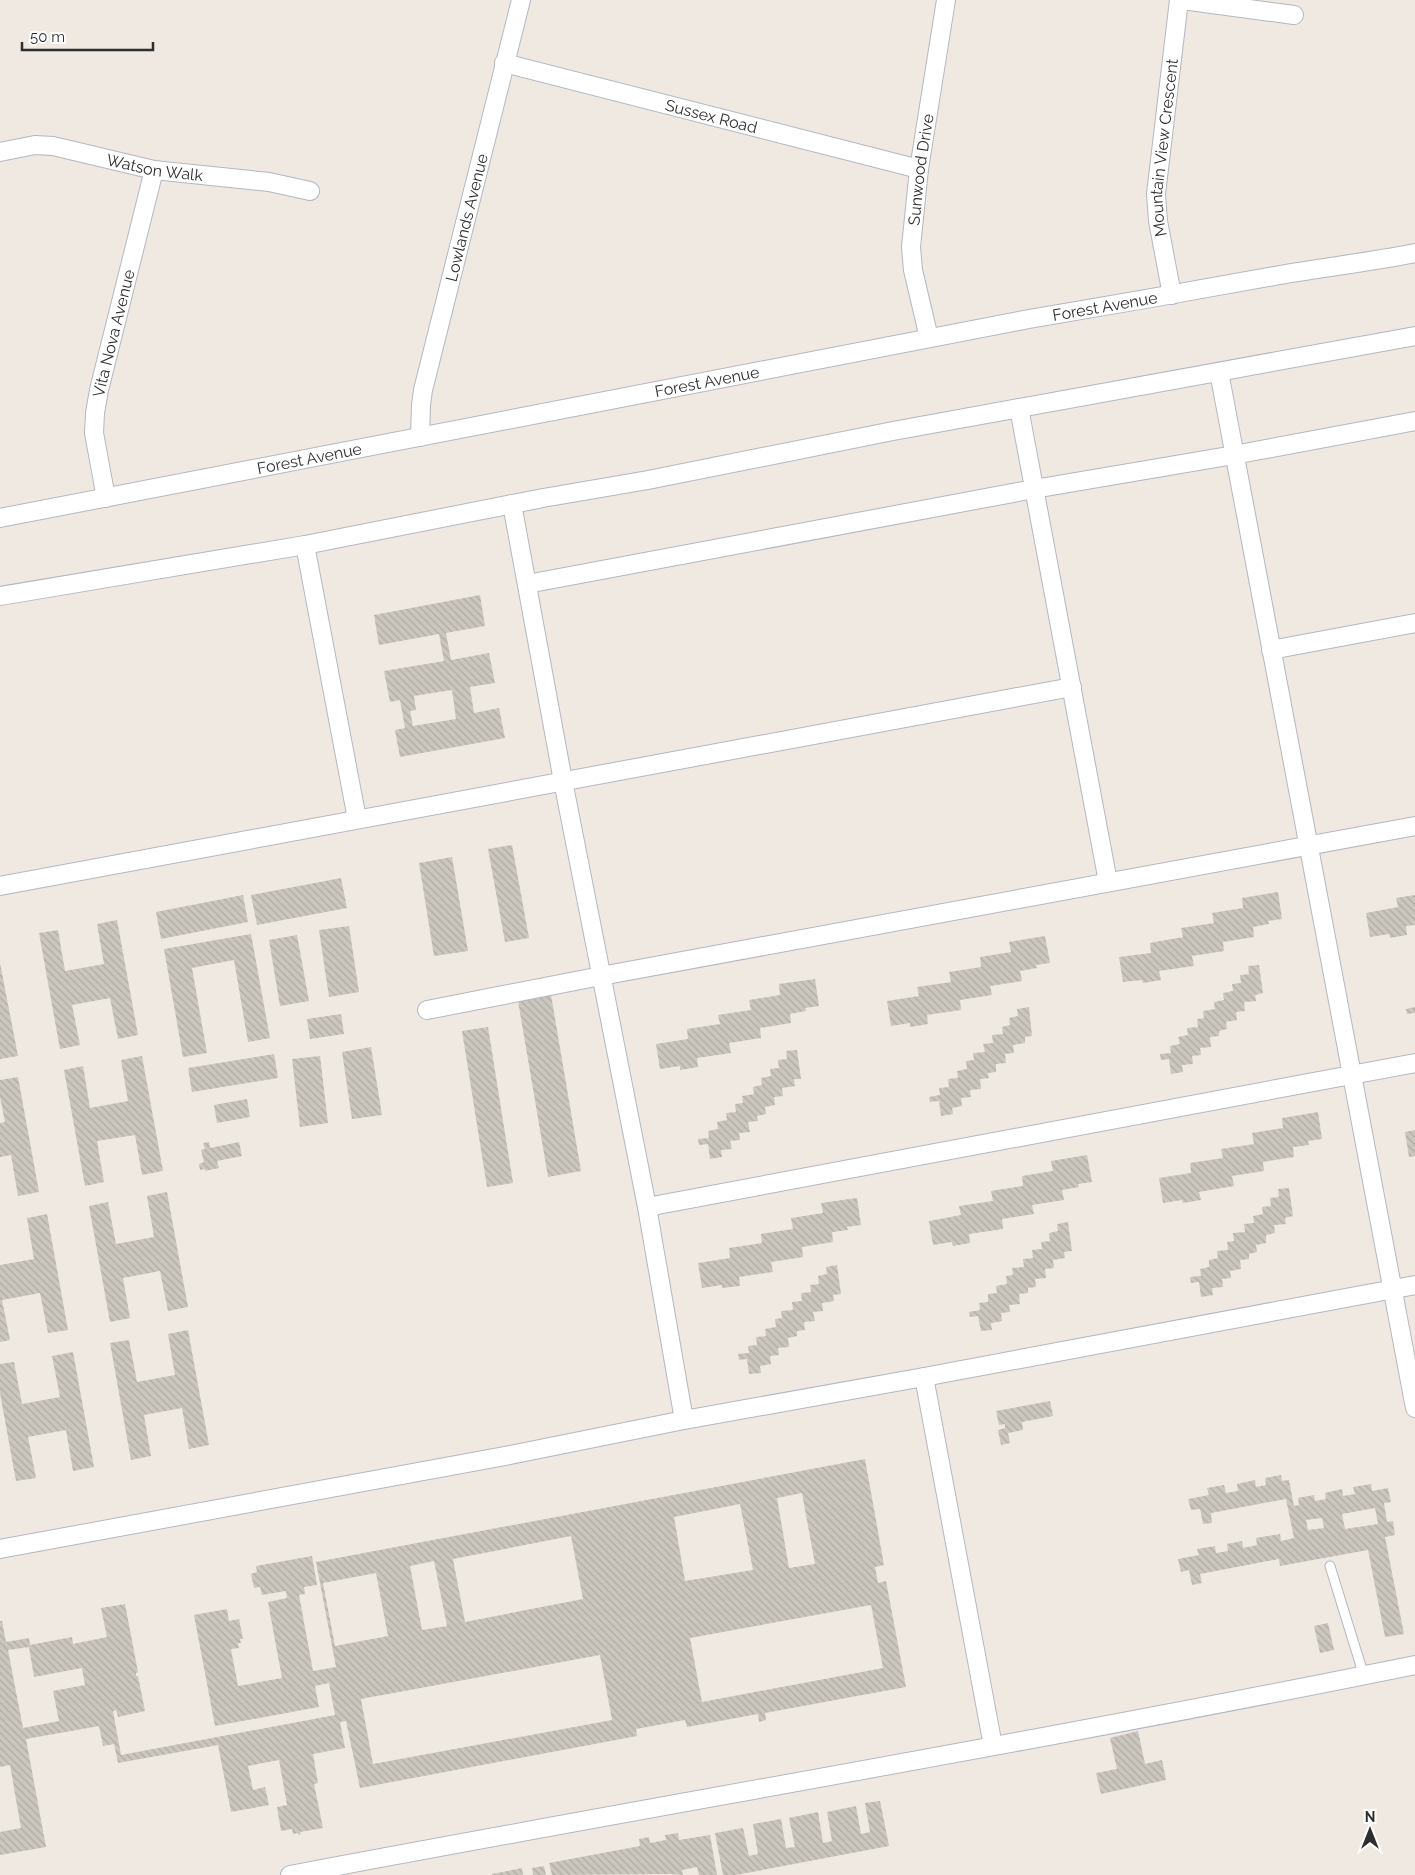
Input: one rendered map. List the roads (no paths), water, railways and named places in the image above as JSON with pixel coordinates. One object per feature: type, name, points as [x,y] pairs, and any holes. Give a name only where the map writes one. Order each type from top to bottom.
[{"type":"street","name":"Lowlands Avenue","points":[[420,437],[423,390],[487,142],[504,63],[521,0]]},
{"type":"street","name":"Sunwood Drive","points":[[929,338],[913,270],[912,247],[919,169],[946,0]]},
{"type":"street","points":[[1180,0],[1294,15]]},
{"type":"street","name":"Mountain View Crescent","points":[[1172,295],[1158,221],[1156,194],[1180,0]]},
{"type":"street","name":"Sussex Road","points":[[504,63],[919,169]]},
{"type":"street","name":"Watson Walk","points":[[0,152],[35,145],[53,146],[154,170],[269,182],[310,191]]},
{"type":"street","name":"Vita Nova Avenue","points":[[106,498],[96,449],[94,433],[95,413],[154,170]]},
{"type":"street","name":"Forest Avenue","points":[[0,518],[1029,319],[1282,274],[1376,261],[1415,252]]},
{"type":"street","points":[[0,596],[305,545],[883,433],[1415,336]]},
{"type":"street","points":[[1219,372],[1415,1408]]},
{"type":"street","points":[[1019,408],[1108,882]]},
{"type":"street","points":[[527,584],[1034,489],[1234,455],[1415,420]]},
{"type":"street","points":[[512,504],[563,781],[647,1207],[684,1420]]},
{"type":"street","points":[[305,545],[357,819]]},
{"type":"street","points":[[1271,650],[1415,623]]},
{"type":"street","points":[[0,886],[1072,687]]},
{"type":"street","points":[[427,1010],[601,976],[1415,826]]},
{"type":"street","points":[[647,1207],[1415,1062]]},
{"type":"street","points":[[0,1548],[500,1457],[684,1420],[1415,1285]]},
{"type":"street","points":[[924,1377],[993,1746]]},
{"type":"street","points":[[290,1875],[510,1833],[993,1746],[1415,1665]]},
{"type":"lane","points":[[1330,1566],[1364,1676]]}]
